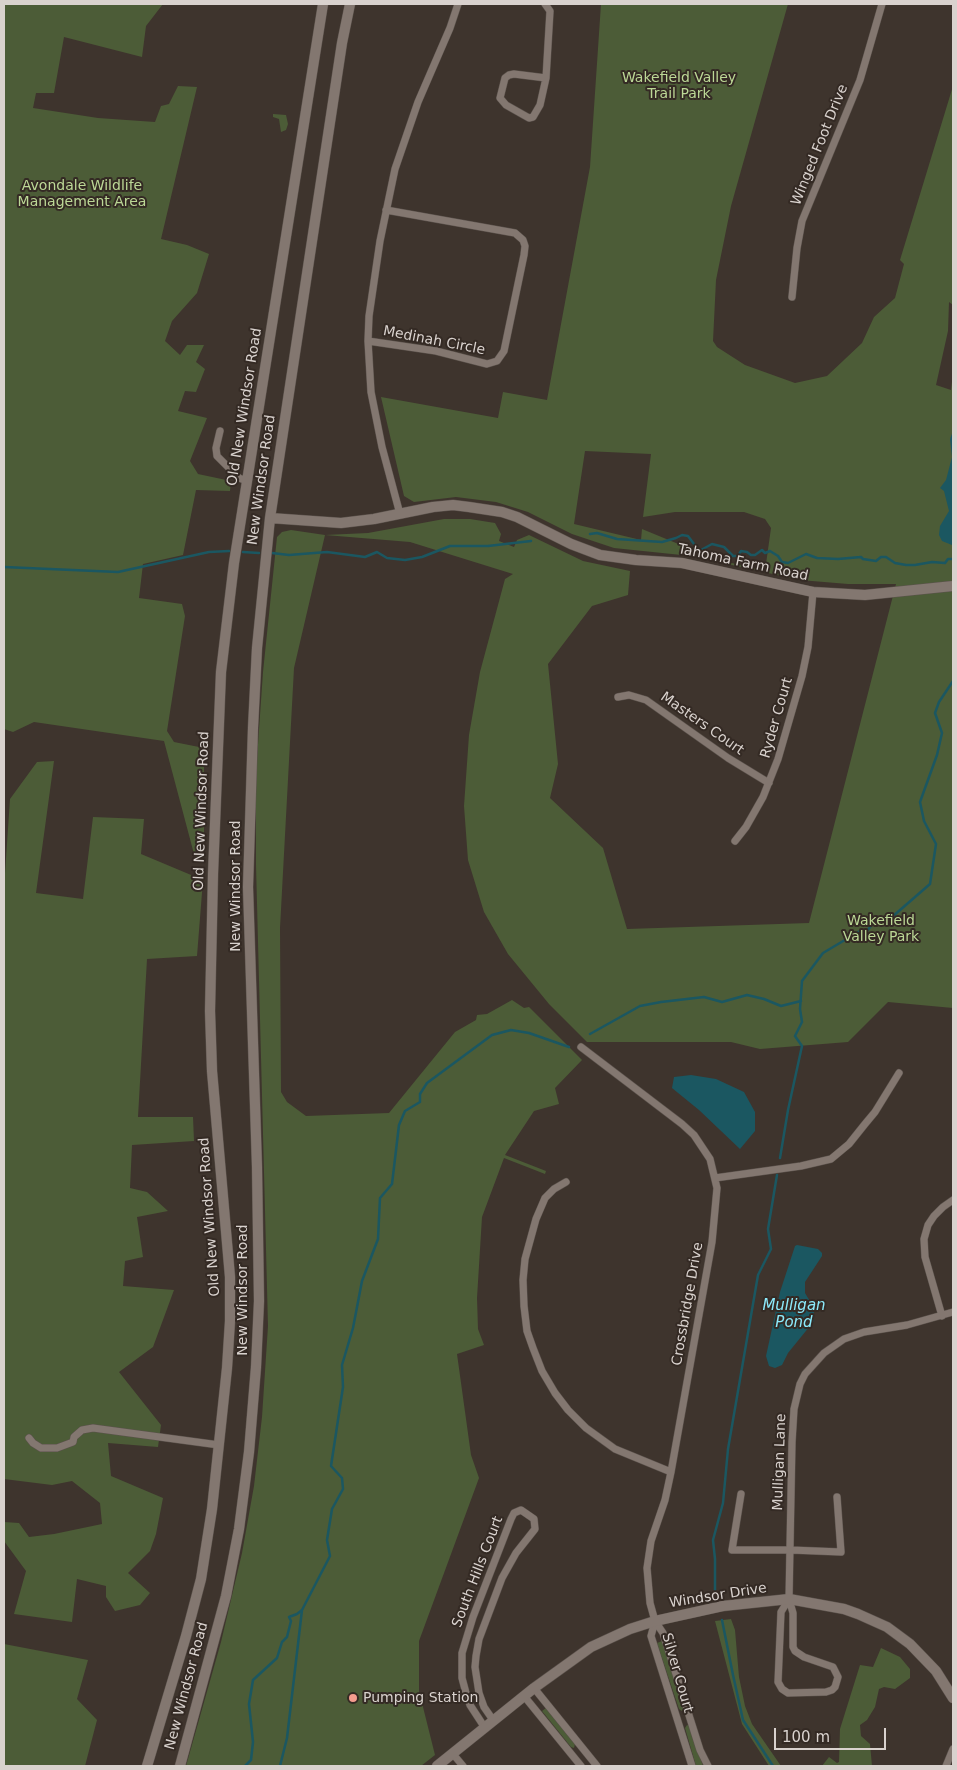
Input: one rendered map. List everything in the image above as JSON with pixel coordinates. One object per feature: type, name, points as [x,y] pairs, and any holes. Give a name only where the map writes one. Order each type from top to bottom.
[{"type":"street","name":"Old New Windsor Road","points":[[146,1766],[190,1623],[204,1562],[219,1445],[230,1321],[228,1252],[211,1042],[210,983],[221,672],[229,598],[323,4]]},
{"type":"street","name":"New Windsor Road","points":[[180,1766],[228,1587],[245,1488],[256,1367],[258,1302],[257,1167],[248,868],[254,691],[270,518],[342,43],[350,4]]},
{"type":"street","points":[[400,514],[371,392],[368,341],[369,316],[386,210],[395,168],[412,119],[458,4]]},
{"type":"street","points":[[545,4],[550,11],[546,78],[540,105],[533,117],[529,118],[506,105],[500,98],[504,82],[509,74],[546,78]]},
{"type":"street","name":"Winged Foot Drive","points":[[792,297],[802,221],[860,80],[882,4]]},
{"type":"street","name":"Medinah Circle","points":[[368,341],[436,352],[487,364],[497,361],[504,351],[524,255],[525,246],[523,240],[515,232],[386,210]]},
{"type":"street","points":[[220,431],[216,448],[217,456],[239,478],[247,481]]},
{"type":"street","name":"Tahoma Farm Road","points":[[270,518],[341,524],[453,505],[485,508],[516,517],[571,544],[600,555],[682,563],[814,592],[865,595],[953,586]]},
{"type":"street","name":"Ryder Court","points":[[735,841],[756,810],[778,760],[808,648],[814,592]]},
{"type":"street","name":"Masters Court","points":[[618,697],[629,695],[646,700],[728,758],[769,783]]},
{"type":"street","name":"Crossbridge Drive","points":[[581,1047],[694,1135],[710,1159],[715,1178],[717,1201],[712,1242],[671,1472],[665,1500],[648,1554],[649,1589],[654,1621]]},
{"type":"street","points":[[715,1178],[801,1166],[831,1159],[848,1144],[870,1118],[899,1073]]},
{"type":"street","points":[[566,1182],[554,1189],[545,1198],[536,1219],[525,1259],[522,1280],[524,1306],[533,1348],[542,1371],[555,1393],[568,1410],[586,1428],[615,1449],[671,1472]]},
{"type":"street","points":[[942,1316],[925,1257],[924,1240],[928,1225],[934,1216],[953,1200]]},
{"type":"street","name":"Mulligan Lane","points":[[789,1598],[792,1422],[796,1396],[805,1374],[829,1349],[855,1334],[953,1312]]},
{"type":"street","points":[[29,1438],[41,1448],[57,1448],[73,1442],[74,1437],[82,1430],[93,1428],[219,1445]]},
{"type":"street","points":[[741,1494],[732,1550],[841,1552],[837,1498]]},
{"type":"street","name":"South Hills Court","points":[[485,1728],[470,1706],[466,1693],[462,1678],[462,1653],[473,1617],[511,1519],[514,1513],[521,1510],[534,1519],[535,1529],[516,1553],[502,1578],[479,1639],[476,1656],[475,1667],[479,1693],[484,1707],[493,1720]]},
{"type":"street","points":[[789,1598],[793,1613],[793,1647],[795,1651],[804,1657],[834,1667],[838,1677],[832,1690],[826,1692],[788,1693],[782,1689],[778,1682],[781,1612],[789,1598]]},
{"type":"street","name":"Windsor Drive","points":[[442,1765],[493,1720],[592,1647],[630,1629],[654,1621],[723,1606],[789,1598],[844,1609],[887,1627],[910,1644],[936,1671],[953,1698]]},
{"type":"street","name":"Silver Court","points":[[654,1621],[651,1636],[692,1766]]},
{"type":"street","name":"Silver Court","points":[[654,1621],[663,1633],[700,1750],[708,1766]]},
{"type":"street","points":[[534,1688],[597,1766]]},
{"type":"street","points":[[524,1696],[581,1766]]},
{"type":"street","points":[[946,1766],[953,1750]]},
{"type":"street","points":[[453,1754],[463,1766]]},
{"type":"green space","name":"Avondale Wildlife Management Area","points":[[4,4],[163,4],[146,26],[142,57],[64,37],[54,93],[36,93],[33,108],[98,118],[155,122],[161,106],[169,104],[178,86],[197,87],[161,239],[187,245],[209,254],[197,293],[172,321],[165,341],[180,355],[187,345],[204,345],[196,362],[205,369],[196,392],[185,391],[178,411],[207,418],[190,461],[198,474],[231,481],[230,491],[196,490],[183,555],[143,564],[139,598],[182,604],[185,616],[167,731],[174,742],[204,748],[204,858],[198,860],[194,854],[164,741],[34,722],[13,732],[4,729]]},
{"type":"green space","points":[[601,4],[788,4],[731,206],[716,280],[713,341],[717,347],[745,365],[795,383],[827,376],[862,343],[874,317],[895,298],[904,264],[900,260],[953,86],[953,305],[949,302],[948,331],[936,385],[951,390],[953,373],[953,1008],[888,1002],[848,1042],[760,1049],[731,1042],[587,1042],[549,1004],[508,954],[484,912],[468,860],[464,806],[469,735],[480,672],[505,579],[513,574],[410,542],[325,535],[368,533],[444,519],[470,519],[495,523],[501,534],[499,541],[514,547],[517,540],[529,535],[583,561],[630,571],[628,595],[592,606],[548,664],[558,764],[550,798],[603,848],[627,929],[809,923],[896,584],[848,584],[800,580],[691,556],[614,548],[572,534],[528,512],[496,502],[456,497],[414,502],[404,496],[381,397],[498,418],[503,392],[547,400],[590,167]],"holes":[[[585,451],[651,454],[643,517],[675,512],[744,512],[765,519],[771,528],[766,564],[759,569],[727,562],[642,529],[641,540],[574,524]]]},
{"type":"green space","points":[[273,114],[286,115],[288,124],[286,130],[281,132],[279,119],[273,117]]},
{"type":"green space","points":[[291,530],[325,535],[294,668],[280,928],[281,1092],[287,1102],[306,1116],[389,1113],[455,1032],[476,1020],[477,1015],[487,1014],[512,1000],[524,1008],[529,1007],[582,1060],[555,1088],[559,1104],[534,1111],[505,1155],[546,1171],[545,1174],[504,1158],[482,1217],[477,1298],[478,1329],[484,1345],[457,1354],[471,1455],[479,1478],[419,1641],[419,1691],[435,1755],[421,1766],[186,1766],[221,1642],[242,1553],[254,1486],[262,1417],[268,1326],[256,865],[256,773],[263,672],[277,537],[282,532]]},
{"type":"green space","points":[[54,761],[36,893],[83,899],[93,817],[144,819],[141,854],[203,880],[197,956],[147,959],[138,1117],[193,1117],[194,1141],[132,1145],[130,1188],[147,1192],[168,1211],[137,1217],[143,1257],[125,1261],[123,1286],[174,1290],[153,1347],[119,1372],[161,1425],[158,1447],[108,1443],[111,1476],[163,1498],[156,1534],[150,1551],[128,1573],[150,1593],[140,1605],[115,1611],[106,1597],[106,1586],[77,1579],[72,1622],[14,1614],[26,1571],[4,1541],[4,1522],[19,1523],[29,1537],[102,1524],[100,1503],[72,1481],[52,1485],[4,1479],[4,888],[10,799],[37,762]]},
{"type":"green space","points":[[731,1619],[735,1630],[739,1677],[745,1706],[752,1724],[781,1766],[769,1766],[742,1724],[715,1621]]},
{"type":"green space","points":[[662,1641],[684,1709],[682,1711],[679,1709],[657,1643]]},
{"type":"green space","points":[[4,1644],[88,1660],[77,1699],[97,1720],[85,1766],[4,1766]]},
{"type":"green space","points":[[881,1648],[900,1657],[910,1669],[910,1678],[895,1689],[884,1687],[879,1689],[875,1707],[867,1720],[860,1725],[861,1736],[870,1744],[872,1766],[822,1766],[829,1757],[837,1763],[839,1762],[840,1729],[860,1665],[873,1667]]},
{"type":"green space","points":[[546,1708],[575,1744],[574,1748],[571,1747],[542,1711]]},
{"type":"green space","points":[[687,1725],[690,1726],[703,1766],[696,1766],[685,1728]]},
{"type":"water","points":[[953,431],[952,545],[942,541],[939,535],[940,526],[949,511],[944,491],[940,488],[946,480],[952,457],[950,439]]},
{"type":"water","points":[[691,1075],[716,1079],[744,1092],[755,1112],[755,1131],[740,1149],[699,1110],[672,1088],[674,1077]]},
{"type":"water","name":"Mulligan Pond","points":[[795,1246],[818,1249],[822,1253],[822,1256],[805,1282],[805,1293],[814,1308],[814,1321],[788,1353],[782,1365],[775,1368],[769,1366],[766,1356],[780,1292]]},
{"type":"waterway","points":[[590,534],[597,533],[617,539],[662,542],[682,535],[688,536],[697,548],[701,550],[712,544],[724,547],[733,556],[738,556],[741,551],[751,555],[755,555],[762,550],[765,553],[770,551],[778,556],[782,562],[788,563],[806,554],[817,558],[861,557],[876,561],[881,557],[886,557],[895,563],[906,565],[932,562],[945,563],[948,559],[953,559]]},
{"type":"waterway","points":[[272,553],[289,555],[327,552],[365,557],[377,552],[387,558],[405,560],[422,557],[450,546],[488,546],[531,541]]},
{"type":"waterway","points":[[4,567],[118,572],[209,552],[229,551]]},
{"type":"waterway","points":[[243,552],[259,553]]},
{"type":"waterway","points":[[780,1158],[802,1046],[795,1036],[802,1022],[800,1009],[802,981],[823,953],[860,931],[867,931],[877,918],[892,917],[930,884],[936,844],[924,821],[920,802],[937,755],[942,733],[935,713],[939,702],[953,681]]},
{"type":"waterway","points":[[590,1034],[640,1006],[661,1002],[704,997],[722,1002],[747,995],[781,1006],[801,1001]]},
{"type":"waterway","points":[[280,1766],[287,1738],[302,1610],[330,1556],[327,1540],[332,1509],[343,1489],[342,1478],[331,1466],[343,1387],[342,1365],[353,1328],[362,1281],[378,1239],[380,1198],[392,1184],[399,1125],[405,1111],[420,1102],[420,1094],[427,1083],[492,1035],[511,1030],[529,1033],[569,1047]]},
{"type":"waterway","points":[[715,1590],[713,1540],[723,1503],[728,1449],[758,1275],[771,1249],[768,1229],[777,1175]]},
{"type":"waterway","points":[[245,1766],[251,1760],[253,1742],[249,1704],[253,1680],[277,1658],[282,1642],[287,1637],[291,1621],[289,1617],[302,1610]]},
{"type":"waterway","points":[[722,1620],[743,1720],[773,1766]]},
{"type":"place","name":"Pumping Station","points":[[353,1698]]},
{"type":"park label","name":"Wakefield Valley Trail Park","points":[[679,86]]},
{"type":"park label","name":"Wakefield Valley Park","points":[[881,930]]}]
